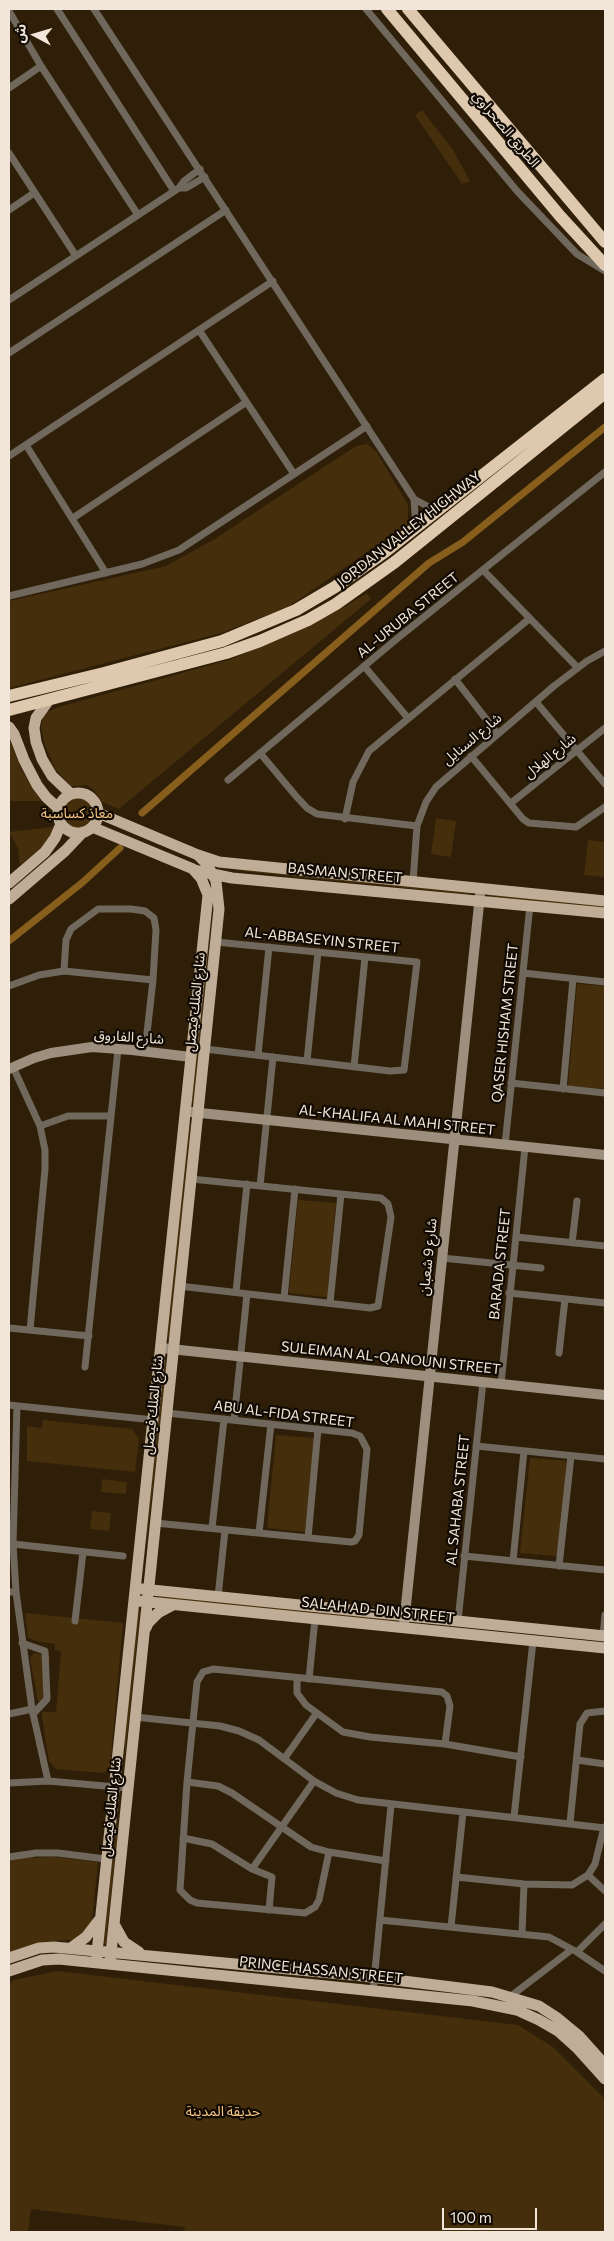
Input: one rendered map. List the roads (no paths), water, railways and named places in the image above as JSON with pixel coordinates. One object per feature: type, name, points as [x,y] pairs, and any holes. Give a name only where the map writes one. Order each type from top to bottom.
[{"type":"highway","name":"الطريق الصحراوي","points":[[387,9],[560,216],[605,265]]},
{"type":"highway","name":"الطريق الصحراوي","points":[[408,9],[605,242]]},
{"type":"highway","name":"JORDAN VALLEY HIGHWAY","points":[[9,696],[224,647],[296,610],[343,582],[416,529],[605,379]]},
{"type":"highway","name":"JORDAN VALLEY HIGHWAY","points":[[9,710],[49,700],[292,628],[336,604],[395,562],[605,393]]},
{"type":"main road","points":[[49,700],[36,718],[34,728],[36,742],[42,759],[52,776],[71,794]]},
{"type":"main road","points":[[9,727],[37,785],[58,808]]},
{"type":"main road","points":[[9,899],[65,852],[88,829],[98,813],[94,801],[88,795],[80,793],[71,794],[64,798],[58,808],[58,819],[61,824],[71,832],[88,829]]},
{"type":"main road","name":"BASMAN STREET","points":[[98,813],[198,855],[220,862],[413,882],[530,905],[605,913]]},
{"type":"main road","points":[[9,883],[45,852],[55,838],[61,824]]},
{"type":"main road","name":"BASMAN STREET","points":[[88,829],[192,868],[232,878],[605,901]]},
{"type":"main road","name":"شارع الملك فيصل","points":[[110,1963],[219,909],[219,892],[213,874],[198,855]]},
{"type":"main road","name":"شارع الملك فيصل","points":[[96,1956],[208,895],[201,878],[192,868]]},
{"type":"main road","points":[[206,908],[219,909]]},
{"type":"main road","name":"SALAH AD-DIN STREET","points":[[135,1595],[148,1590],[604,1636]]},
{"type":"main road","name":"SALAH AD-DIN STREET","points":[[135,1595],[147,1602],[173,1605],[605,1648]]},
{"type":"main road","points":[[144,1634],[151,1619],[173,1605]]},
{"type":"main road","points":[[71,1948],[86,1937],[100,1918]]},
{"type":"main road","points":[[114,1923],[124,1942],[142,1955]]},
{"type":"main road","name":"PRINCE HASSAN STREET","points":[[9,1958],[40,1948],[71,1948],[96,1956],[110,1963],[473,2001],[517,2010],[558,2031],[578,2049],[605,2079]]},
{"type":"main road","name":"PRINCE HASSAN STREET","points":[[9,1971],[42,1960],[96,1956],[111,1951],[374,1978],[511,1996],[538,2006],[556,2017],[579,2036],[605,2066]]},
{"type":"street","points":[[58,9],[177,190]]},
{"type":"street","points":[[94,9],[414,499],[439,510]]},
{"type":"street","points":[[366,9],[517,192],[577,254],[605,271]]},
{"type":"street","points":[[9,11],[42,66],[138,215]]},
{"type":"street","points":[[9,88],[42,66]]},
{"type":"street","points":[[9,153],[76,256]]},
{"type":"street","points":[[9,300],[177,190],[184,181],[200,169]]},
{"type":"street","points":[[177,190],[186,188],[205,177]]},
{"type":"street","points":[[9,210],[34,193]]},
{"type":"street","points":[[9,353],[226,210]]},
{"type":"street","points":[[9,456],[273,281]]},
{"type":"street","points":[[198,330],[294,474]]},
{"type":"street","points":[[73,518],[245,403]]},
{"type":"street","points":[[9,596],[142,564],[179,550],[367,426]]},
{"type":"street","points":[[26,445],[106,573]]},
{"type":"street","name":"AL-URUBA STREET","points":[[228,780],[364,666],[605,472]]},
{"type":"street","points":[[414,499],[416,529]]},
{"type":"street","points":[[483,570],[578,668]]},
{"type":"street","points":[[345,819],[353,782],[363,761],[380,741],[529,618]]},
{"type":"street","name":"شارع السنايل","points":[[413,882],[417,826],[426,802],[436,787],[497,733],[578,668],[605,652]]},
{"type":"street","points":[[364,666],[408,718]]},
{"type":"street","points":[[455,679],[497,733]]},
{"type":"street","points":[[536,702],[605,784]]},
{"type":"street","name":"شارع الهلال","points":[[511,803],[605,728]]},
{"type":"street","points":[[260,753],[307,808],[324,817],[417,826]]},
{"type":"street","points":[[471,756],[522,818],[529,823],[571,827],[580,826],[605,807]]},
{"type":"street","name":"شارع 9 شعبان","points":[[404,1628],[480,894]]},
{"type":"street","name":"QASER HISHAM STREET","points":[[505,1145],[530,905]]},
{"type":"street","points":[[64,971],[66,940],[71,929],[98,909],[145,911],[154,918],[156,930],[153,980],[145,1051]]},
{"type":"street","name":"AL-ABBASEYIN STREET","points":[[205,1049],[390,1071],[404,1070],[416,962],[216,942]]},
{"type":"street","points":[[258,1056],[269,947]]},
{"type":"street","points":[[307,1061],[318,952]]},
{"type":"street","points":[[354,1067],[365,956]]},
{"type":"street","points":[[9,986],[39,975],[64,971],[153,980]]},
{"type":"street","points":[[523,973],[605,982]]},
{"type":"street","points":[[563,1089],[573,978]]},
{"type":"street","name":"شارع الفاروق","points":[[11,1068],[34,1058],[64,1050],[92,1047],[191,1057]]},
{"type":"street","points":[[86,1367],[118,1049]]},
{"type":"street","points":[[260,1186],[273,1057]]},
{"type":"street","points":[[11,1068],[40,1126],[45,1150],[45,1169],[30,1330]]},
{"type":"street","points":[[511,1083],[605,1094]]},
{"type":"street","name":"AL-KHALIFA AL MAHI STREET","points":[[185,1112],[605,1155]]},
{"type":"street","points":[[40,1126],[68,1116],[112,1116]]},
{"type":"street","name":"BARADA STREET","points":[[501,1384],[525,1147]]},
{"type":"street","points":[[179,1286],[370,1308],[378,1306],[390,1217],[388,1204],[381,1198],[192,1179]]},
{"type":"street","points":[[236,1292],[247,1184]]},
{"type":"street","points":[[284,1298],[295,1190]]},
{"type":"street","points":[[330,1303],[341,1194]]},
{"type":"street","points":[[572,1243],[577,1201]]},
{"type":"street","points":[[516,1237],[605,1246]]},
{"type":"street","points":[[442,1258],[541,1268]]},
{"type":"street","points":[[234,1420],[247,1294]]},
{"type":"street","points":[[509,1294],[605,1303]]},
{"type":"street","points":[[559,1353],[565,1299]]},
{"type":"street","points":[[9,1328],[89,1336]]},
{"type":"street","name":"SULEIMAN AL-QANOUNI STREET","points":[[161,1348],[605,1395]]},
{"type":"street","name":"AL SAHABA STREET","points":[[458,1621],[483,1382]]},
{"type":"street","points":[[9,1405],[154,1420]]},
{"type":"street","points":[[17,1406],[12,1478],[13,1592],[33,1711],[48,1780]]},
{"type":"street","name":"ABU AL-FIDA STREET","points":[[155,1523],[351,1542],[357,1539],[367,1449],[363,1439],[352,1433],[167,1414]]},
{"type":"street","points":[[212,1528],[224,1419]]},
{"type":"street","points":[[259,1533],[271,1424]]},
{"type":"street","points":[[308,1538],[318,1429]]},
{"type":"street","points":[[476,1446],[605,1459]]},
{"type":"street","points":[[513,1561],[524,1451]]},
{"type":"street","points":[[559,1566],[571,1456]]},
{"type":"street","points":[[218,1598],[225,1530]]},
{"type":"street","points":[[13,1544],[123,1556]]},
{"type":"street","points":[[75,1620],[83,1552]]},
{"type":"street","points":[[464,1556],[605,1570]]},
{"type":"street","points":[[604,1636],[605,1615]]},
{"type":"street","points":[[309,1679],[315,1619]]},
{"type":"street","points":[[514,1817],[534,1641]]},
{"type":"street","points":[[9,1714],[33,1711],[47,1700],[44,1651],[22,1643]]},
{"type":"street","points":[[328,1852],[319,1900],[315,1906],[305,1913],[197,1903],[185,1896],[180,1890],[179,1883],[197,1682],[206,1669],[442,1692],[447,1696],[450,1706],[445,1744]]},
{"type":"street","points":[[297,1678],[299,1697],[316,1714],[336,1728],[350,1734],[445,1744],[521,1757]]},
{"type":"street","points":[[570,1823],[580,1724],[587,1713],[605,1711]]},
{"type":"street","points":[[284,1759],[316,1714]]},
{"type":"street","points":[[135,1717],[194,1722],[220,1726],[240,1732],[259,1740],[314,1781],[336,1793],[358,1800],[605,1828],[599,1853],[588,1875],[572,1885],[524,1884],[456,1877]]},
{"type":"street","points":[[577,1760],[605,1764]]},
{"type":"street","points":[[9,1782],[48,1780],[128,1788]]},
{"type":"street","points":[[252,1869],[314,1781]]},
{"type":"street","points":[[188,1782],[218,1786],[310,1847],[328,1852],[386,1861]]},
{"type":"street","points":[[373,1991],[391,1805]]},
{"type":"street","points":[[451,1927],[463,1812]]},
{"type":"street","points":[[183,1838],[212,1844],[252,1869],[272,1877],[269,1910]]},
{"type":"street","points":[[9,1857],[36,1853],[58,1853],[106,1859]]},
{"type":"street","points":[[588,1875],[605,1891]]},
{"type":"street","points":[[522,1933],[524,1884]]},
{"type":"street","points":[[380,1920],[550,1937],[605,1972]]},
{"type":"street","points":[[511,1996],[574,1951],[605,1924]]},
{"type":"waterway","points":[[142,813],[429,563],[463,542],[605,427]]},
{"type":"waterway","points":[[9,941],[83,882],[120,848]]},
{"type":"park label","name":"معاذ كساسبة","points":[[77,813]]},
{"type":"park label","name":"حديقة المدينة","points":[[223,2111]]}]
